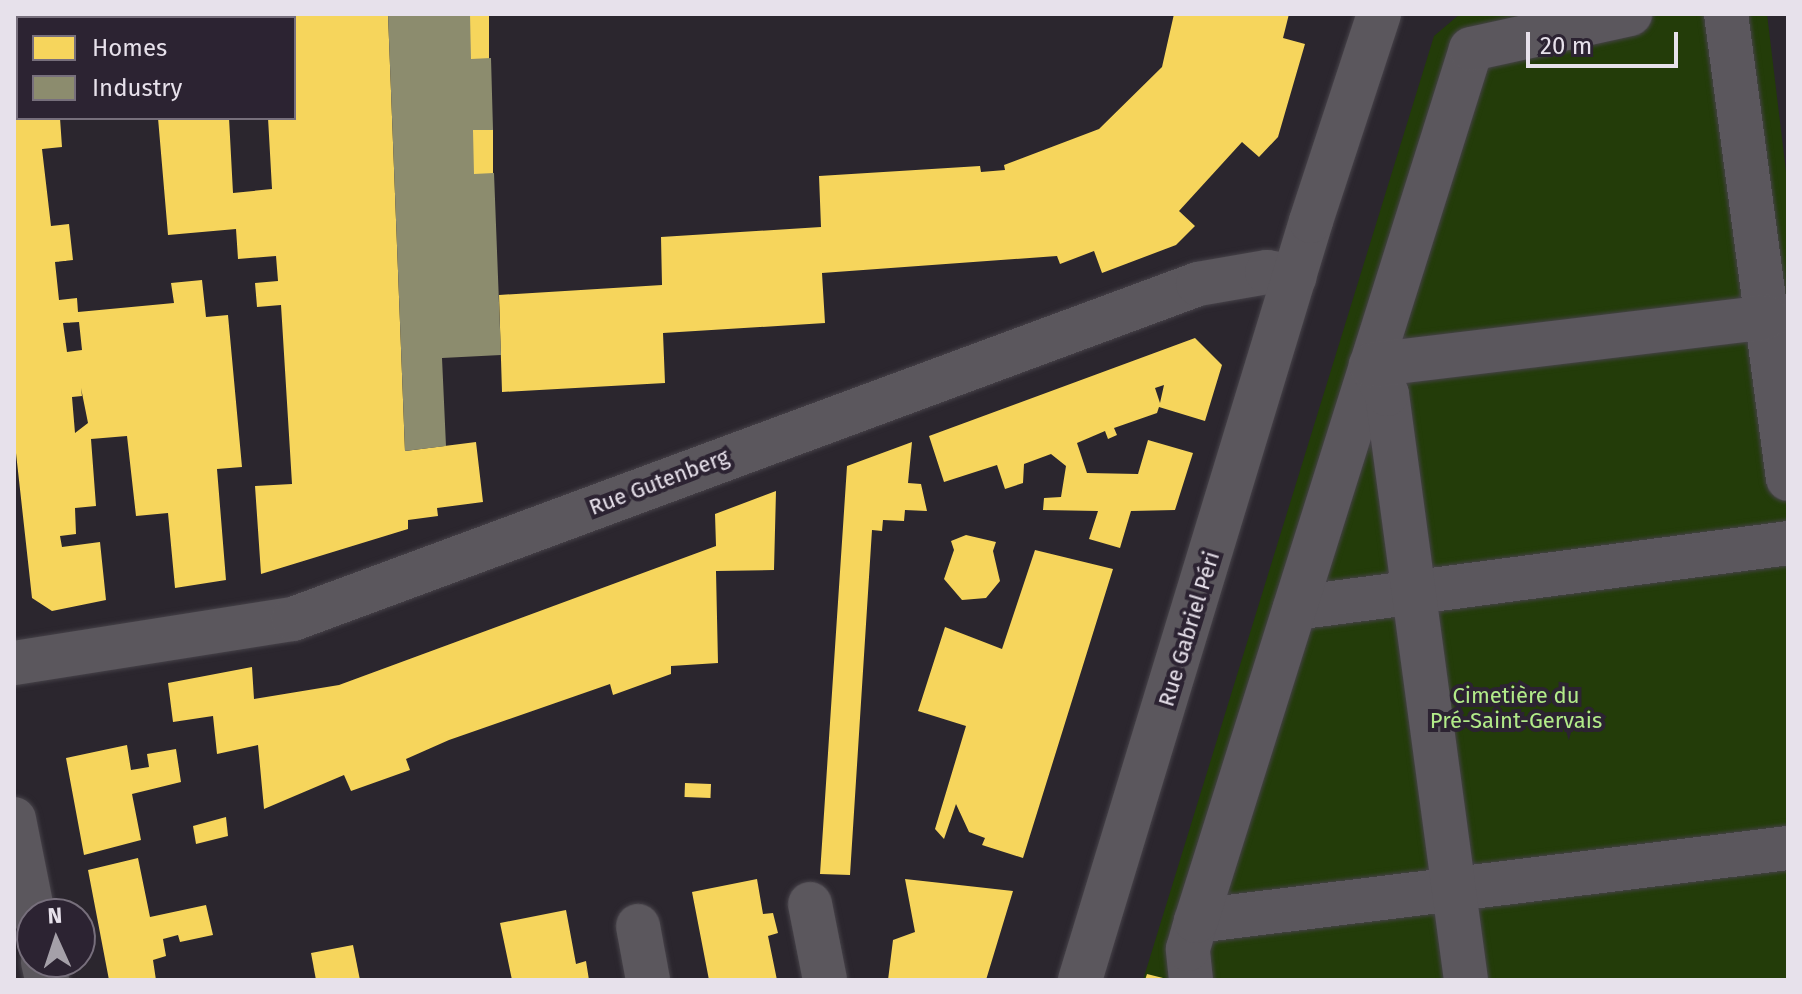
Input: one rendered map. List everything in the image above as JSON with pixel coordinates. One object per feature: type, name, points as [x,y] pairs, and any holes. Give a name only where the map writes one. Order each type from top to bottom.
[{"type":"street","name":"Rue Gabriel Péri","points":[[1080,980],[1295,277],[1379,14]]},
{"type":"street","points":[[1191,980],[1188,949],[1196,921],[1471,49],[1630,14]]},
{"type":"street","points":[[1726,14],[1788,479]]},
{"type":"street","name":"Rue Gutenberg","points":[[14,663],[293,619],[1198,284],[1267,272],[1295,277]]},
{"type":"street","points":[[1371,365],[1766,317]]},
{"type":"street","points":[[1371,365],[1387,394],[1417,592],[1466,980]]},
{"type":"street","points":[[1295,608],[1788,543]]},
{"type":"street","points":[[14,819],[30,898]]},
{"type":"street","points":[[1196,921],[1788,848]]},
{"type":"street","points":[[810,904],[825,980]]},
{"type":"street","points":[[638,926],[648,980]]},
{"type":"green space","name":"Cimetière du Pré-Saint-Gervais","points":[[1460,14],[1767,14],[1788,188],[1788,980],[1143,980],[1434,36]]},
{"type":"building: Homes","points":[[14,14],[16,120],[60,120],[62,147],[42,149],[51,226],[69,224],[73,260],[55,262],[59,300],[77,298],[78,312],[174,303],[171,283],[202,280],[206,317],[228,315],[242,467],[217,469],[226,580],[175,588],[168,513],[136,516],[127,436],[91,439],[96,506],[75,508],[76,534],[60,536],[62,547],[100,542],[106,600],[52,611],[32,598],[14,435]],"holes":[[[79,322],[82,350],[67,352],[63,323]],[[81,388],[88,423],[75,433],[72,397],[82,396]]]},
{"type":"building: Homes","points":[[83,14],[232,14],[232,16],[78,16]]},
{"type":"building: Homes","points":[[260,14],[388,14],[405,451],[476,442],[483,502],[437,508],[438,516],[408,520],[408,529],[261,574],[255,486],[292,484],[281,305],[257,307],[255,283],[278,281],[276,256],[238,259],[236,229],[168,235],[158,120],[229,120],[233,193],[272,189],[268,120],[296,120],[296,16]]},
{"type":"building: Homes","points":[[1174,14],[1289,14],[1283,38],[1305,44],[1278,137],[1259,157],[1242,142],[1179,211],[1195,226],[1176,245],[1102,273],[1094,251],[1060,264],[1057,256],[822,273],[825,323],[663,333],[665,383],[502,392],[499,295],[662,285],[661,237],[821,227],[819,176],[980,166],[981,172],[1005,170],[1004,165],[1099,129],[1162,67]]},
{"type":"building: Homes","points":[[470,16],[489,16],[489,59],[470,59]]},
{"type":"building: Homes","points":[[473,130],[493,130],[493,174],[473,174]]},
{"type":"building: Homes","points":[[1195,338],[1222,365],[1205,421],[1159,407],[1157,413],[1114,428],[1117,435],[1108,439],[1105,431],[1077,443],[1087,473],[1138,474],[1148,440],[1193,453],[1175,510],[1131,511],[1120,548],[1089,539],[1098,511],[1043,510],[1044,498],[1061,497],[1066,466],[1051,454],[1024,464],[1023,483],[1005,489],[997,465],[944,482],[929,436]],"holes":[[[1164,385],[1160,403],[1155,388]]]},
{"type":"building: Homes","points":[[912,442],[908,483],[921,484],[927,511],[905,510],[904,521],[883,520],[882,531],[872,530],[850,875],[820,874],[847,466]]},
{"type":"building: Homes","points":[[776,491],[774,570],[716,571],[718,663],[671,666],[671,674],[613,695],[610,684],[449,740],[406,759],[410,770],[351,791],[344,775],[264,809],[258,745],[217,754],[213,716],[173,722],[168,683],[252,667],[254,699],[339,685],[716,546],[715,514]]},
{"type":"building: Homes","points":[[966,535],[996,542],[993,551],[1000,581],[986,598],[962,600],[944,579],[954,550],[951,541]]},
{"type":"building: Homes","points":[[1035,550],[1113,569],[1023,858],[982,845],[985,838],[969,832],[956,804],[944,839],[935,829],[966,726],[918,711],[945,627],[1002,649]]},
{"type":"building: Homes","points":[[127,745],[131,770],[149,767],[147,754],[176,749],[181,782],[132,794],[141,840],[84,855],[66,758]]},
{"type":"building: Homes","points":[[685,783],[711,784],[710,798],[685,797]]},
{"type":"building: Homes","points":[[226,817],[228,836],[196,844],[193,826]]},
{"type":"building: Homes","points":[[138,858],[150,917],[206,905],[213,935],[180,942],[178,935],[163,939],[166,956],[153,960],[156,980],[109,980],[96,898],[93,898],[88,870]]},
{"type":"building: Homes","points":[[757,879],[763,914],[773,913],[778,933],[768,936],[777,980],[709,980],[692,892]]},
{"type":"building: Homes","points":[[905,879],[1013,891],[986,980],[888,980],[893,940],[915,932]]},
{"type":"building: Homes","points":[[566,910],[576,964],[586,961],[589,980],[512,980],[500,923]]},
{"type":"building: Homes","points":[[353,945],[360,980],[316,980],[311,953]]},
{"type":"building: Homes","points":[[1147,974],[1167,979],[1167,980],[1145,980]]},
{"type":"building: Industry","points":[[388,14],[470,14],[471,59],[491,58],[493,130],[473,130],[474,174],[494,173],[501,355],[442,358],[446,446],[405,451]]}]
